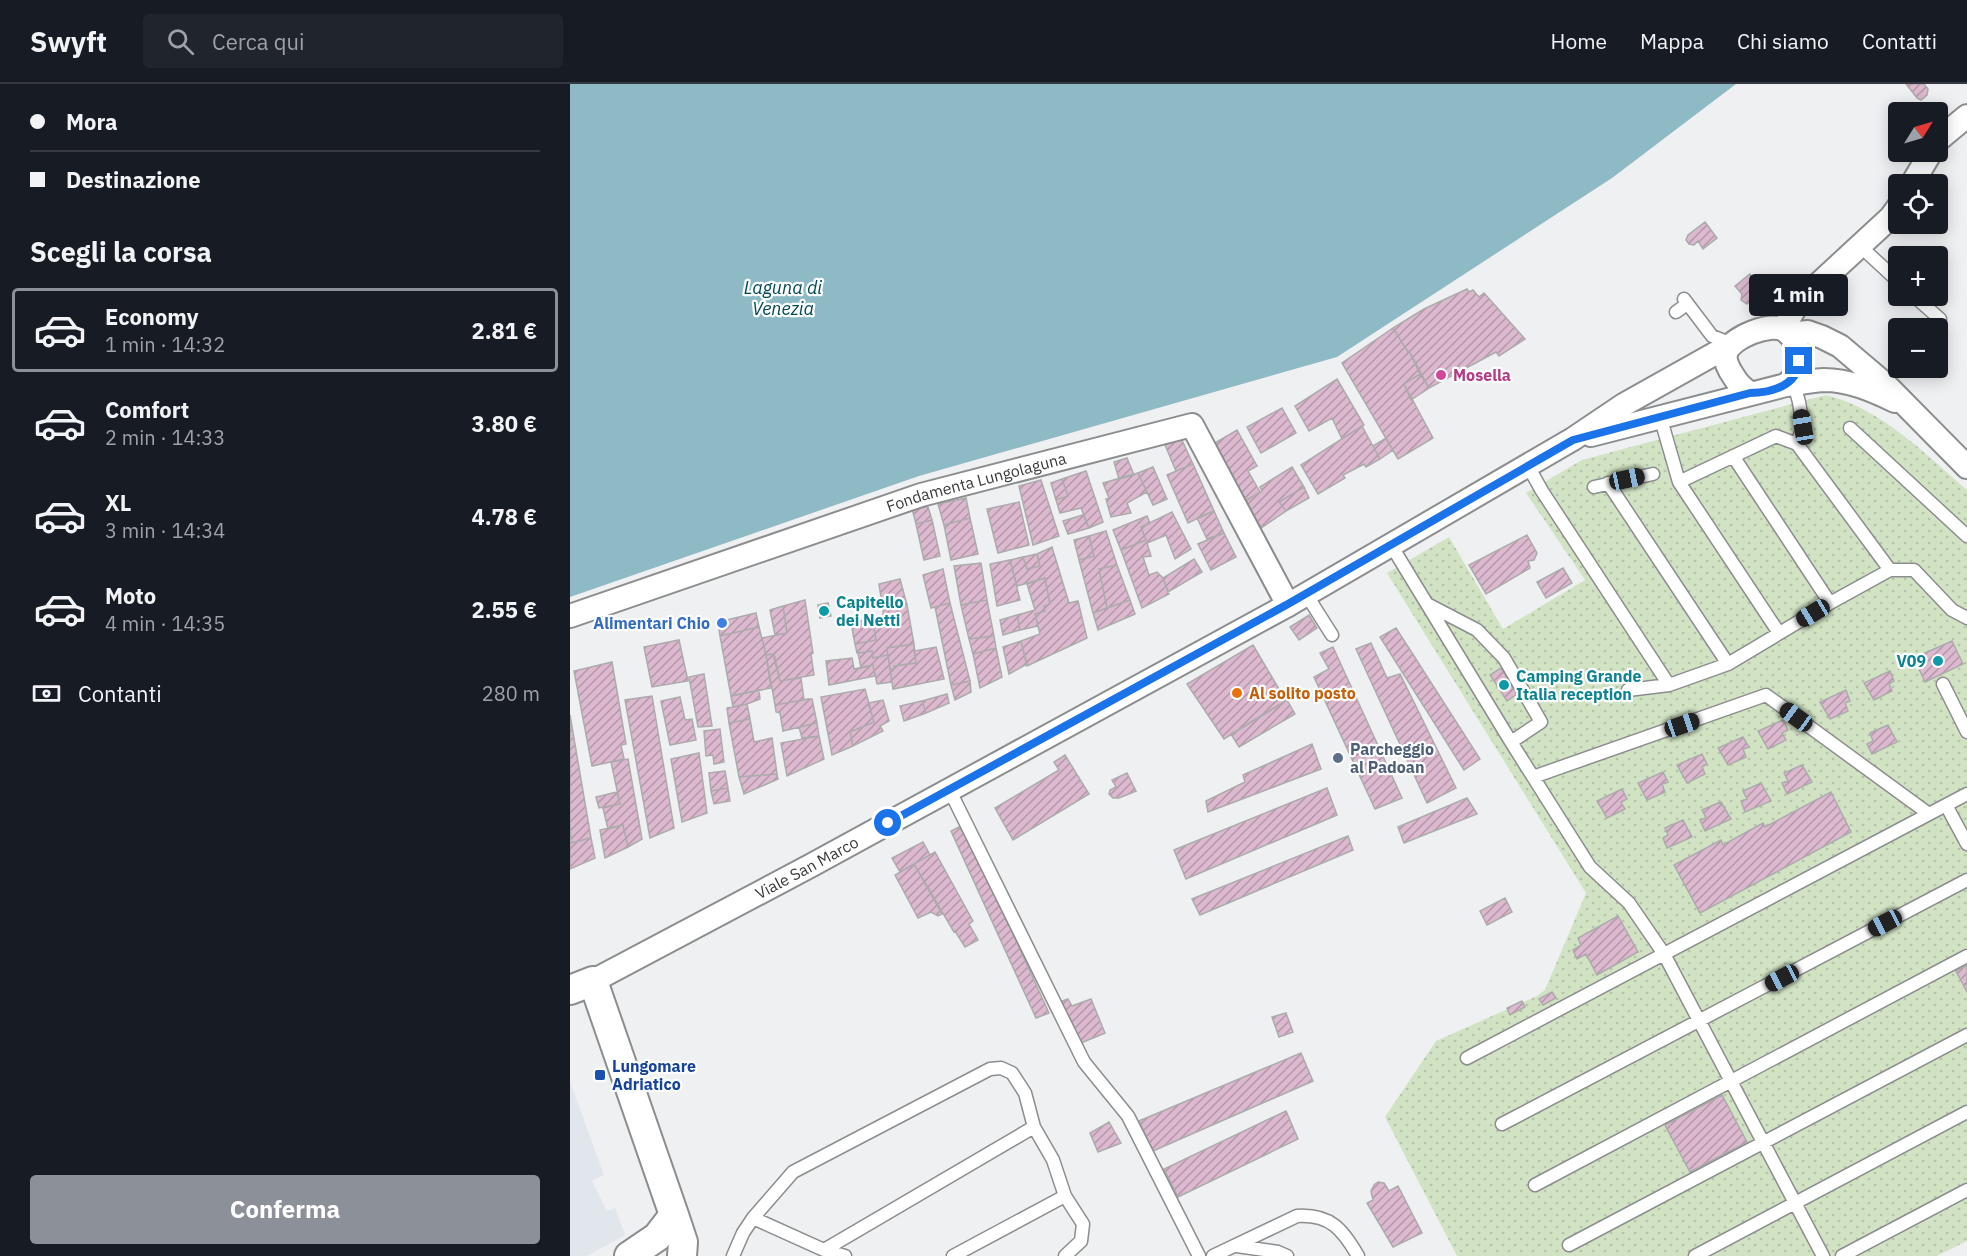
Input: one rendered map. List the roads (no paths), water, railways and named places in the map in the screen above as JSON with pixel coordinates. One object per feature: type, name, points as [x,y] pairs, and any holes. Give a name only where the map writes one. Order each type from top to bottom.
[{"type":"street","points":[[1948,132],[1967,116]]},
{"type":"street","points":[[1786,332],[1798,303],[1888,221]]},
{"type":"street","points":[[1906,406],[1874,390],[1843,381],[1823,380],[1790,384],[1750,393],[1738,383],[1727,365],[1727,351],[1732,344],[1757,330],[1771,327],[1786,332],[1808,332],[1822,336],[1840,346],[1886,385],[1967,467]]},
{"type":"street","points":[[1786,332],[1798,348],[1799,365],[1790,384]]},
{"type":"street","name":"Viale San Marco","points":[[582,986],[641,957],[1297,599],[1573,440],[1625,404],[1732,344]]},
{"type":"street","name":"Viale San Marco","points":[[1573,440],[1750,393]]},
{"type":"street","name":"Fondamenta Lungolaguna","points":[[570,616],[921,495],[1192,424],[1297,599]]},
{"type":"street","points":[[582,986],[674,1215],[683,1242],[682,1256]]},
{"type":"street","points":[[629,1256],[657,1237],[674,1215]]},
{"type":"lane","points":[[1860,246],[1888,272]]},
{"type":"lane","points":[[1676,312],[1686,302],[1712,336],[1732,344]]},
{"type":"lane","points":[[1925,306],[1938,318]]},
{"type":"lane","points":[[1790,384],[1803,427],[1797,444]]},
{"type":"lane","points":[[1660,416],[1679,482],[1779,633]]},
{"type":"lane","points":[[1850,428],[1967,536]]},
{"type":"lane","points":[[1679,482],[1776,436],[1797,444],[1890,570]]},
{"type":"lane","points":[[1733,456],[1830,603]]},
{"type":"lane","points":[[1527,466],[1670,685]]},
{"type":"lane","points":[[1594,487],[1653,474]]},
{"type":"lane","points":[[1608,483],[1728,664]]},
{"type":"lane","points":[[1391,545],[1590,867],[1629,903],[1664,954],[1822,1256]]},
{"type":"lane","points":[[1628,690],[1670,685],[1728,664],[1890,570],[1914,570],[1952,610],[1967,618]]},
{"type":"lane","points":[[1297,599],[1332,635]]},
{"type":"lane","points":[[1426,603],[1477,630],[1504,658],[1544,720],[1511,742]]},
{"type":"lane","points":[[1943,684],[1967,732]]},
{"type":"lane","points":[[1533,777],[1766,695],[1929,814]]},
{"type":"lane","points":[[949,789],[1084,1062],[1128,1116],[1199,1256]]},
{"type":"lane","points":[[1467,1058],[1967,794]]},
{"type":"lane","points":[[1946,805],[1967,844]]},
{"type":"lane","points":[[1502,1124],[1967,880]]},
{"type":"lane","points":[[1535,1185],[1967,956]]},
{"type":"lane","points":[[1569,1245],[1967,1035]]},
{"type":"lane","points":[[733,1256],[742,1233],[793,1173],[990,1070],[1001,1068],[1012,1073],[1025,1093],[1034,1126],[1053,1160],[1065,1196],[1083,1224],[1081,1241],[1065,1256]]},
{"type":"lane","points":[[1695,1256],[1967,1112]]},
{"type":"lane","points":[[824,1250],[1034,1126]]},
{"type":"lane","points":[[1842,1256],[1967,1190]]},
{"type":"lane","points":[[953,1256],[1065,1196]]},
{"type":"lane","points":[[1214,1256],[1298,1216],[1332,1222],[1341,1229],[1358,1256]]},
{"type":"lane","points":[[753,1218],[824,1250],[845,1256]]},
{"type":"lane","points":[[1236,1246],[1278,1252],[1287,1256]]},
{"type":"water","name":"Laguna di Venezia","points":[[570,84],[1736,84],[1612,178],[1337,357],[919,476],[570,597]]},
{"type":"place","name":"Mosella","points":[[1441,375]]},
{"type":"place","name":"Capitello dei Netti","points":[[824,611]]},
{"type":"place","name":"Alimentari Chio","points":[[722,623]]},
{"type":"place","name":"V09","points":[[1938,661]]},
{"type":"place","name":"Camping Grande Italia reception","points":[[1504,685]]},
{"type":"place","name":"Al solito posto","points":[[1237,693]]},
{"type":"place","name":"Parcheggio al Padoan","points":[[1338,758]]},
{"type":"place","name":"Lungomare Adriatico","points":[[600,1075]]}]
